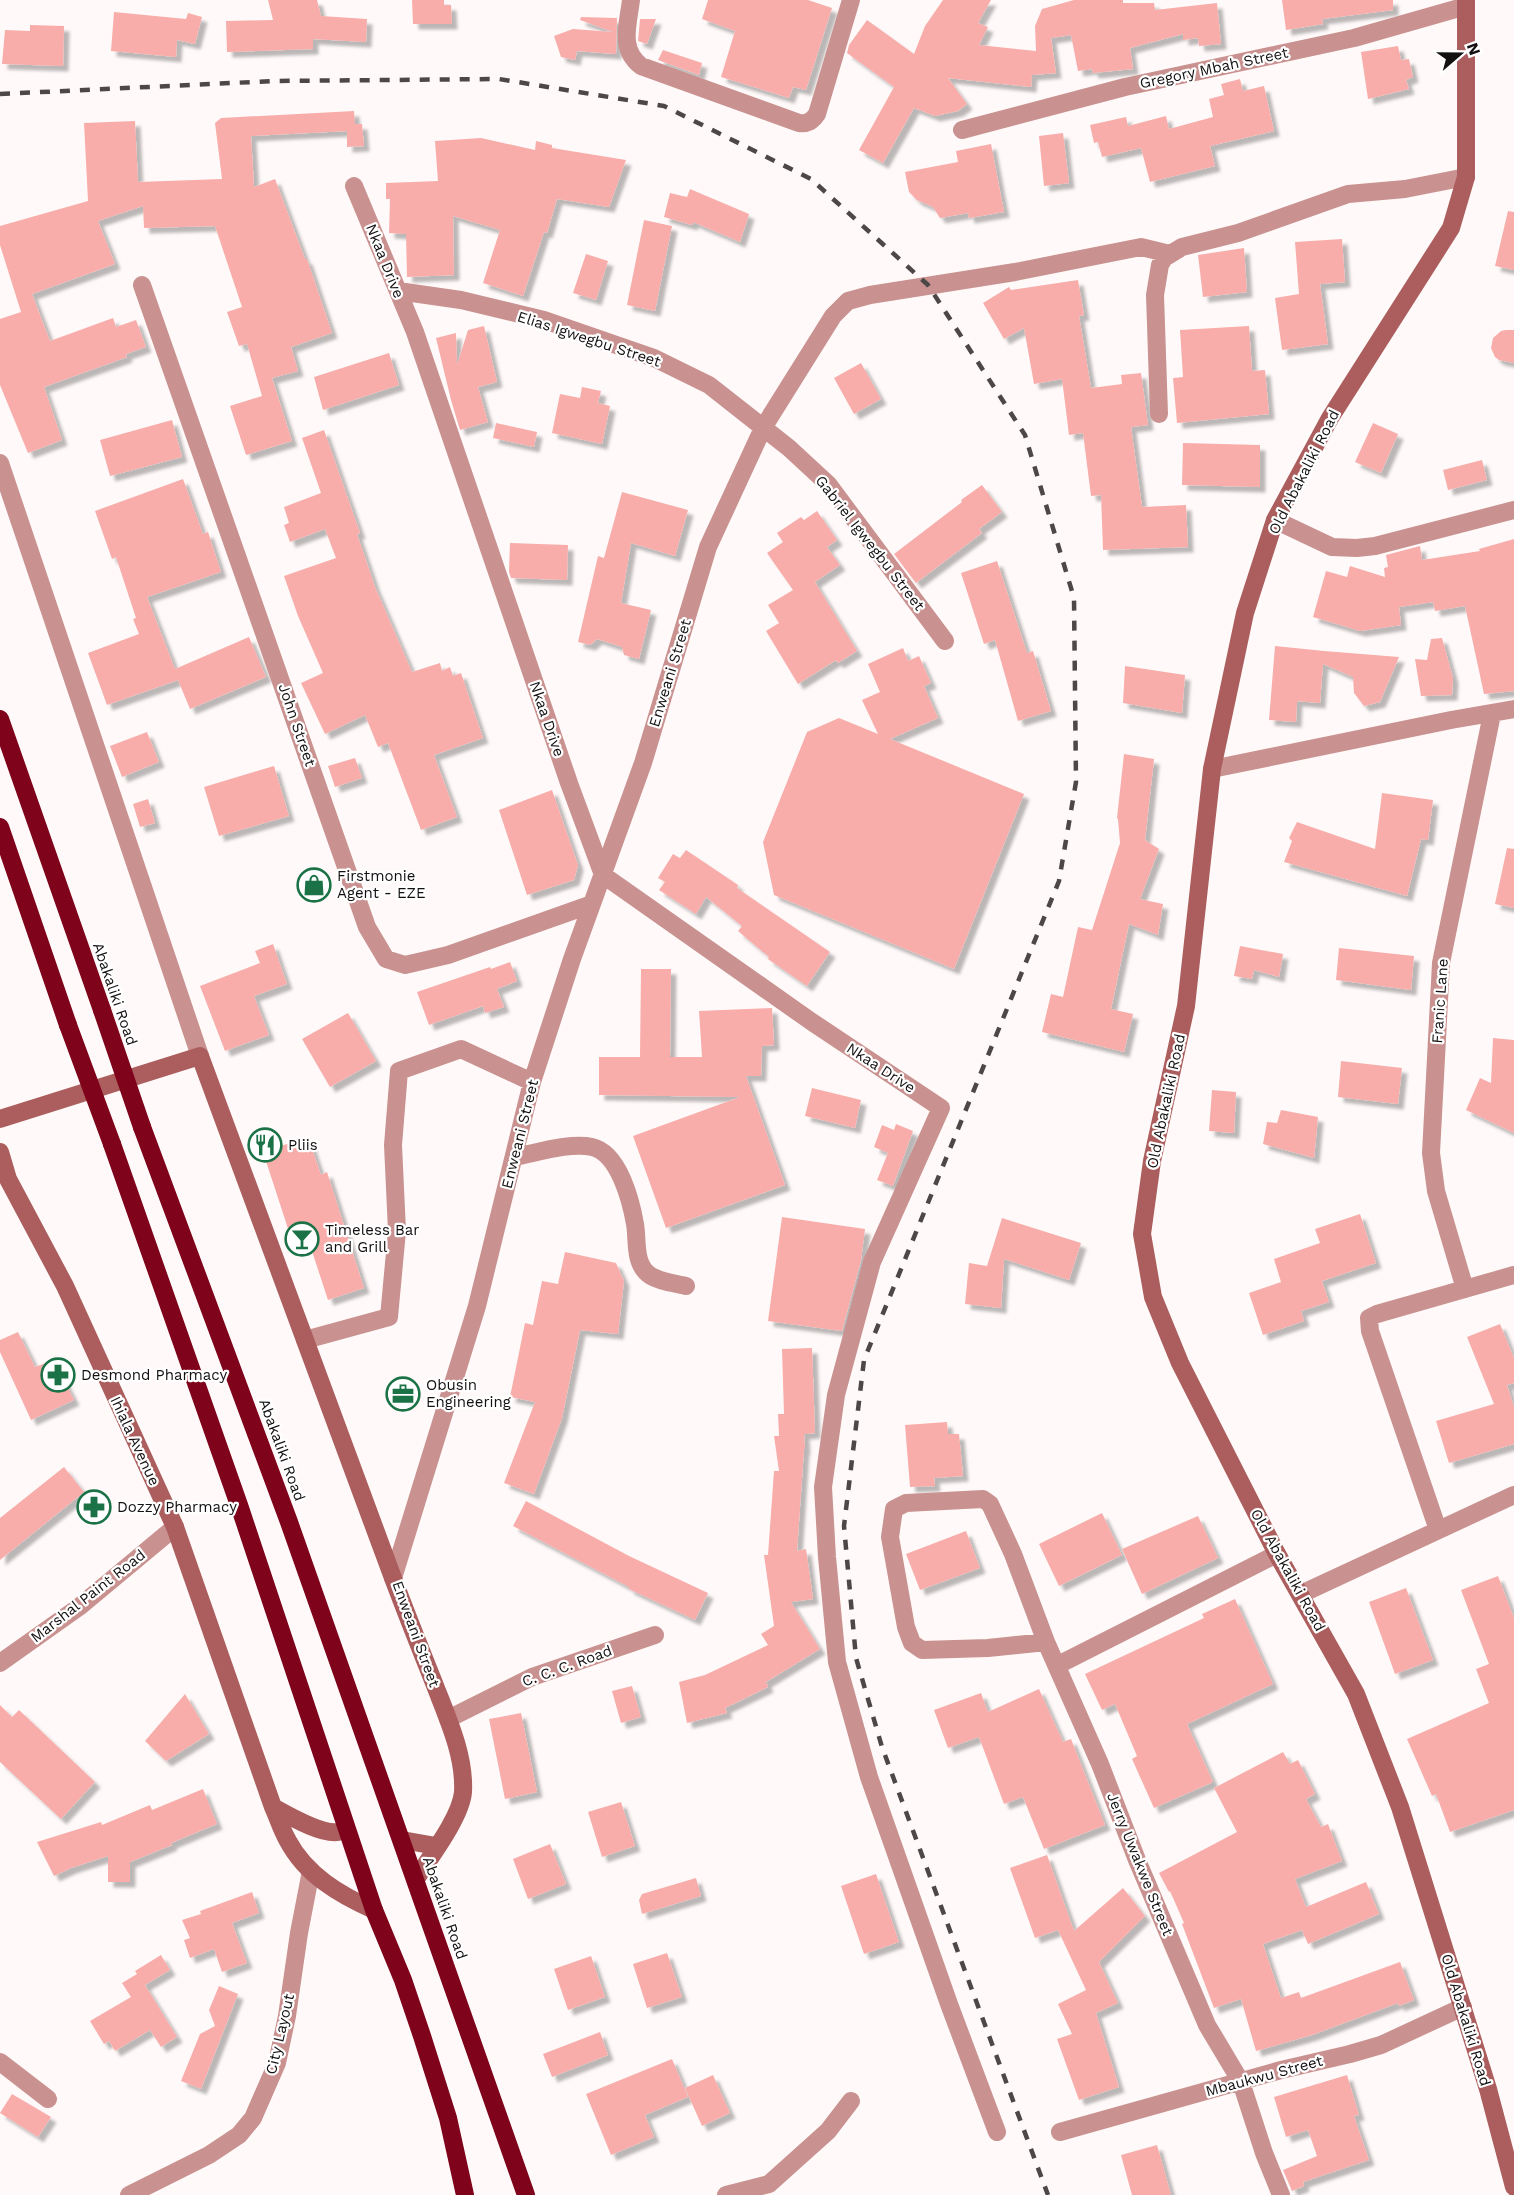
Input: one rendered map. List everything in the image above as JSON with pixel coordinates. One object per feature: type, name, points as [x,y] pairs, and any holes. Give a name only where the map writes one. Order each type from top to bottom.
[{"type":"highway","name":"Abakaliki Road","points":[[0,720],[142,1127],[290,1522],[526,2195]]},
{"type":"highway","points":[[0,827],[239,1505],[374,1910],[403,1980],[448,2118],[465,2195]]},
{"type":"main road","name":"Old Abakaliki Road","points":[[1466,3],[1466,177],[1451,228],[1330,418],[1275,520],[1245,613],[1212,769],[1186,1006],[1152,1161],[1142,1234],[1153,1297],[1180,1363],[1277,1554],[1356,1694],[1400,1807],[1463,2007],[1514,2187]]},
{"type":"main road","points":[[0,1119],[200,1056],[393,1578]]},
{"type":"main road","name":"Ihiala Avenue","points":[[0,1152],[8,1179],[65,1286],[175,1527],[286,1839],[311,1872],[351,1900],[374,1910]]},
{"type":"main road","name":"Enweani Street","points":[[393,1578],[448,1719],[458,1753],[463,1793],[453,1821],[416,1879]]},
{"type":"main road","points":[[273,1807],[295,1819],[326,1830],[338,1832],[346,1828]]},
{"type":"main road","points":[[402,1840],[436,1846]]},
{"type":"street","points":[[631,0],[626,43],[628,53],[641,66],[806,124],[817,114],[851,0]]},
{"type":"street","name":"Gregory Mbah Street","points":[[962,130],[1125,87],[1353,38],[1466,3]]},
{"type":"street","points":[[1159,414],[1155,295],[1160,265],[1170,254],[1182,247],[1238,233],[1348,194],[1405,189],[1466,177]]},
{"type":"street","name":"Nkaa Drive","points":[[354,186],[414,332],[568,783],[603,875],[812,1022],[941,1108],[872,1262],[836,1395],[823,1487],[837,1662],[869,1777],[997,2132]]},
{"type":"street","name":"Enweani Street","points":[[393,1578],[477,1306],[532,1082],[592,904],[643,763],[708,547],[762,428],[833,316],[848,301],[870,295],[1015,272],[1141,247],[1170,254]]},
{"type":"street","name":"John Street","points":[[142,285],[367,927],[386,959],[405,965],[448,955],[592,904]]},
{"type":"street","name":"Elias Igwegbu Street","points":[[398,291],[461,300],[544,320],[654,358],[709,385],[762,428]]},
{"type":"street","name":"Gabriel Igwegbu Street","points":[[762,428],[789,448],[828,484],[945,641]]},
{"type":"street","points":[[0,463],[200,1056]]},
{"type":"street","points":[[1275,520],[1332,548],[1357,548],[1375,546],[1514,510]]},
{"type":"street","points":[[1212,769],[1451,720],[1514,710]]},
{"type":"street","name":"Franic Lane","points":[[1465,1289],[1436,1191],[1431,1153],[1441,963],[1492,714]]},
{"type":"street","points":[[305,1340],[389,1317],[397,1231],[393,1145],[399,1071],[461,1049],[532,1082]]},
{"type":"street","points":[[514,1157],[571,1147],[593,1147],[607,1155],[619,1170],[631,1205],[639,1259],[649,1275],[686,1286]]},
{"type":"street","points":[[1438,1530],[1370,1331],[1369,1318],[1514,1275]]},
{"type":"street","points":[[1301,1594],[1514,1495]]},
{"type":"street","name":"Jerry Uwakwe Street","points":[[1046,1642],[988,1648],[922,1650],[917,1648],[912,1643],[906,1627],[890,1537],[894,1509],[906,1503],[958,1500],[982,1499],[990,1504],[1013,1554],[1046,1642],[1100,1764],[1137,1860],[1208,2025],[1241,2082],[1264,2153],[1281,2195]]},
{"type":"street","name":"Marshal Paint Road","points":[[2,1658],[79,1607],[175,1527]]},
{"type":"street","points":[[1058,1665],[1277,1554]]},
{"type":"street","name":"C. C. C. Road","points":[[448,1719],[532,1677],[655,1635]]},
{"type":"street","name":"City Layout","points":[[129,2195],[208,2155],[239,2135],[254,2118],[277,2063],[311,1872]]},
{"type":"street","name":"Mbaukwu Street","points":[[1060,2132],[1382,2044],[1463,2007]]},
{"type":"street","points":[[0,2062],[48,2099]]},
{"type":"street","points":[[726,2195],[769,2184],[828,2131],[851,2101]]},
{"type":"building","points":[[268,0],[317,0],[321,16],[367,19],[366,42],[313,39],[313,49],[227,52],[226,21],[273,20]]},
{"type":"building","points":[[412,0],[444,0],[444,5],[451,5],[452,24],[413,24]]},
{"type":"building","points":[[708,0],[808,0],[832,8],[806,90],[793,87],[789,98],[721,77],[735,31],[702,19]]},
{"type":"building","points":[[943,0],[991,0],[978,23],[988,27],[979,45],[1036,51],[1035,26],[1042,9],[1074,0],[1123,0],[1123,3],[1154,3],[1155,10],[1217,3],[1221,44],[1199,46],[1198,38],[1183,40],[1183,34],[1130,48],[1133,69],[1093,73],[1092,69],[1078,71],[1071,35],[1051,38],[1056,73],[1032,75],[1031,87],[948,78],[967,104],[958,111],[935,116],[914,108],[883,163],[859,150],[894,87],[847,53],[849,45],[867,20],[914,54],[925,26]]},
{"type":"building","points":[[1282,0],[1393,0],[1393,10],[1322,19],[1323,24],[1286,30]]},
{"type":"building","points":[[114,12],[186,19],[188,13],[202,17],[195,44],[177,40],[176,57],[111,51]]},
{"type":"building","points":[[581,17],[617,18],[616,54],[577,51],[575,60],[561,57],[554,36],[573,29],[613,32],[580,20]]},
{"type":"building","points":[[640,19],[656,19],[647,44],[638,41]]},
{"type":"building","points":[[30,25],[64,26],[63,66],[2,64],[5,30],[30,31]]},
{"type":"building","points":[[1398,46],[1401,60],[1409,59],[1413,77],[1406,80],[1409,89],[1368,99],[1361,52]]},
{"type":"building","points":[[663,50],[702,63],[699,75],[658,60]]},
{"type":"building","points":[[1240,79],[1243,91],[1264,86],[1274,131],[1210,146],[1215,166],[1150,182],[1141,148],[1102,157],[1098,142],[1094,143],[1090,125],[1126,117],[1128,126],[1166,116],[1169,129],[1213,117],[1209,99],[1224,95],[1221,84]]},
{"type":"building","points":[[354,111],[355,124],[362,124],[364,146],[347,147],[347,131],[251,136],[254,187],[275,179],[305,259],[307,259],[332,333],[291,347],[298,371],[272,378],[292,441],[246,455],[230,406],[262,396],[247,344],[239,346],[227,312],[242,307],[215,226],[144,228],[143,206],[98,221],[115,264],[32,294],[50,341],[113,318],[116,327],[136,320],[146,347],[126,354],[127,357],[44,387],[62,440],[28,453],[0,385],[0,319],[21,312],[0,245],[0,226],[88,201],[84,123],[135,121],[138,182],[222,179],[215,123],[221,118]]},
{"type":"building","points":[[1063,133],[1069,183],[1044,186],[1039,136]]},
{"type":"building","points":[[481,138],[535,150],[536,141],[552,145],[552,148],[626,160],[609,207],[557,199],[547,233],[544,232],[523,296],[483,283],[500,230],[453,216],[454,275],[407,277],[406,234],[389,233],[390,199],[386,199],[386,183],[438,181],[435,141]]},
{"type":"building","points":[[991,144],[1004,212],[969,218],[968,213],[940,218],[933,207],[917,200],[909,192],[905,172],[958,162],[956,151]]},
{"type":"building","points":[[690,189],[749,214],[740,242],[693,222],[692,225],[664,217],[670,193],[687,197]]},
{"type":"building","points":[[1508,211],[1514,212],[1514,270],[1495,266]]},
{"type":"building","points":[[644,220],[672,226],[655,311],[627,305]]},
{"type":"building","points":[[1342,239],[1345,282],[1320,284],[1328,344],[1282,350],[1275,298],[1299,294],[1295,242]]},
{"type":"building","points":[[1244,248],[1247,292],[1203,297],[1198,255]]},
{"type":"building","points":[[586,254],[608,261],[596,300],[573,293]]},
{"type":"building","points":[[1078,280],[1084,315],[1079,316],[1091,388],[1122,384],[1121,375],[1141,373],[1148,425],[1131,427],[1142,507],[1186,505],[1188,547],[1103,550],[1101,495],[1091,496],[1083,433],[1069,435],[1062,379],[1034,384],[1024,328],[1004,339],[983,303],[1009,287],[1011,290]]},
{"type":"building","points":[[484,326],[497,382],[478,387],[488,422],[460,430],[436,338],[456,333],[457,365],[468,330]]},
{"type":"building","points":[[1249,326],[1252,371],[1265,370],[1269,414],[1177,423],[1173,378],[1183,377],[1180,330]]},
{"type":"building","points":[[1506,330],[1514,330],[1514,363],[1499,360],[1491,348],[1493,338]]},
{"type":"building","points":[[389,353],[399,385],[323,410],[314,377]]},
{"type":"building","points":[[861,363],[881,399],[854,414],[834,378]]},
{"type":"building","points":[[582,387],[601,391],[598,403],[610,406],[602,444],[552,433],[560,394],[580,398]]},
{"type":"building","points":[[172,420],[182,457],[110,476],[100,440]]},
{"type":"building","points":[[496,423],[537,432],[534,447],[493,438]]},
{"type":"building","points":[[1373,423],[1398,434],[1381,473],[1355,462]]},
{"type":"building","points":[[324,430],[360,533],[357,534],[375,587],[412,672],[440,663],[442,671],[450,667],[453,676],[461,673],[483,738],[434,755],[457,817],[421,830],[388,743],[378,747],[365,715],[325,734],[301,683],[323,673],[298,616],[284,576],[336,558],[325,529],[290,542],[284,525],[289,523],[284,507],[321,493],[302,438]]},
{"type":"building","points":[[1183,443],[1260,445],[1260,487],[1182,485]]},
{"type":"building","points":[[1482,460],[1487,480],[1448,490],[1443,470]]},
{"type":"building","points":[[183,479],[203,534],[208,532],[221,572],[147,597],[175,669],[249,637],[266,677],[190,709],[178,680],[107,705],[88,653],[139,634],[116,557],[112,559],[95,511]]},
{"type":"building","points":[[982,485],[1002,512],[979,529],[982,533],[916,583],[894,554]]},
{"type":"building","points":[[622,492],[688,510],[675,556],[631,543],[621,603],[651,610],[639,659],[624,655],[622,647],[597,639],[590,645],[578,642],[598,556],[604,558]]},
{"type":"building","points":[[817,511],[837,540],[827,547],[840,565],[815,582],[857,651],[838,663],[836,660],[798,684],[766,631],[779,623],[768,605],[793,590],[767,553],[783,542],[777,533],[801,517],[804,520]]},
{"type":"building","points":[[1514,539],[1514,691],[1484,694],[1465,606],[1435,611],[1433,602],[1399,607],[1401,625],[1360,631],[1313,617],[1326,571],[1347,577],[1350,566],[1385,577],[1384,568],[1388,567],[1386,555],[1420,546],[1422,560],[1480,551],[1479,549]]},
{"type":"building","points":[[510,543],[568,545],[567,580],[511,578],[509,572]]},
{"type":"building","points":[[997,561],[1027,653],[1033,651],[1051,711],[1018,721],[995,640],[984,644],[961,573]]},
{"type":"building","points":[[1442,638],[1453,678],[1452,695],[1421,696],[1415,659],[1427,660],[1431,639]]},
{"type":"building","points":[[1275,646],[1399,657],[1380,702],[1364,706],[1354,693],[1353,677],[1323,664],[1320,703],[1297,701],[1296,722],[1269,720]]},
{"type":"building","points":[[903,648],[908,661],[919,656],[931,683],[924,686],[938,718],[890,739],[1024,794],[954,969],[774,895],[763,842],[807,732],[839,718],[878,734],[862,700],[880,692],[868,664]]},
{"type":"building","points":[[1125,666],[1185,675],[1182,713],[1123,703]]},
{"type":"building","points":[[147,732],[159,762],[122,777],[110,746]]},
{"type":"building","points":[[1124,754],[1154,759],[1145,840],[1159,849],[1140,899],[1163,904],[1158,935],[1129,924],[1111,1009],[1133,1014],[1124,1052],[1042,1032],[1051,994],[1063,997],[1078,927],[1092,930],[1120,843],[1117,818]]},
{"type":"building","points":[[355,758],[362,778],[335,787],[328,766]]},
{"type":"building","points":[[274,766],[289,816],[219,836],[204,787]]},
{"type":"building","points":[[552,790],[578,865],[574,880],[527,895],[499,810]]},
{"type":"building","points":[[1382,793],[1433,800],[1428,840],[1421,839],[1407,896],[1284,862],[1292,841],[1289,838],[1297,822],[1375,849]]},
{"type":"building","points":[[148,799],[155,823],[140,827],[133,804]]},
{"type":"building","points":[[1507,848],[1514,849],[1514,908],[1495,904]]},
{"type":"building","points":[[686,850],[830,952],[807,986],[768,959],[769,957],[738,931],[742,926],[706,897],[696,914],[659,890],[665,882],[658,878],[673,854],[680,858]]},
{"type":"building","points":[[273,944],[287,984],[254,996],[269,1035],[225,1051],[200,986],[260,963],[255,951]]},
{"type":"building","points":[[1240,946],[1283,954],[1279,977],[1254,970],[1252,979],[1234,976]]},
{"type":"building","points":[[1339,948],[1414,956],[1411,990],[1336,980]]},
{"type":"building","points":[[510,962],[517,981],[497,989],[504,1007],[485,1013],[483,1006],[429,1025],[417,992]]},
{"type":"building","points":[[641,969],[671,969],[670,1057],[702,1057],[699,1011],[772,1008],[774,1045],[762,1046],[761,1076],[746,1076],[785,1185],[666,1228],[633,1136],[740,1097],[599,1095],[599,1057],[640,1057]]},
{"type":"building","points":[[348,1013],[376,1061],[330,1087],[302,1039]]},
{"type":"building","points":[[1493,1038],[1514,1040],[1514,1133],[1466,1110],[1480,1078],[1491,1083]]},
{"type":"building","points":[[1341,1061],[1402,1068],[1398,1104],[1338,1097]]},
{"type":"building","points":[[812,1088],[861,1100],[855,1128],[805,1116]]},
{"type":"building","points":[[1212,1090],[1236,1092],[1234,1133],[1209,1131]]},
{"type":"building","points":[[1281,1110],[1318,1117],[1314,1158],[1263,1144],[1267,1122],[1277,1123]]},
{"type":"building","points":[[896,1124],[913,1131],[893,1186],[877,1180],[888,1153],[874,1147],[882,1125],[894,1130]]},
{"type":"building","points":[[308,1137],[321,1175],[327,1172],[364,1288],[328,1300],[309,1242],[294,1247],[263,1152]]},
{"type":"building","points":[[1360,1214],[1376,1263],[1322,1281],[1329,1302],[1301,1311],[1304,1321],[1263,1335],[1249,1293],[1281,1282],[1274,1259],[1320,1243],[1315,1229]]},
{"type":"building","points":[[782,1217],[865,1229],[861,1260],[842,1331],[768,1321]]},
{"type":"building","points":[[1002,1218],[1081,1243],[1069,1280],[1004,1259],[1001,1308],[965,1304],[969,1263],[987,1266]]},
{"type":"building","points":[[565,1252],[616,1263],[624,1281],[618,1334],[580,1330],[562,1418],[534,1494],[504,1483],[535,1402],[510,1397],[525,1323],[533,1325],[542,1281],[558,1284]]},
{"type":"building","points":[[1500,1324],[1514,1358],[1514,1383],[1507,1385],[1514,1407],[1514,1444],[1449,1463],[1436,1421],[1494,1404],[1467,1337]]},
{"type":"building","points":[[18,1332],[35,1367],[54,1360],[74,1400],[31,1420],[0,1352],[0,1340]]},
{"type":"building","points":[[812,1348],[815,1433],[804,1434],[805,1449],[797,1551],[806,1549],[813,1599],[791,1602],[820,1649],[766,1682],[768,1687],[725,1708],[727,1713],[687,1723],[679,1682],[705,1675],[768,1645],[761,1634],[774,1626],[764,1555],[768,1555],[774,1471],[779,1471],[774,1436],[779,1436],[778,1414],[784,1414],[782,1349]]},
{"type":"building","points":[[947,1422],[948,1434],[959,1434],[963,1476],[934,1478],[935,1486],[910,1487],[905,1425]]},
{"type":"building","points":[[64,1467],[84,1492],[0,1560],[0,1518]]},
{"type":"building","points":[[526,1501],[629,1556],[708,1593],[695,1620],[629,1589],[513,1526]]},
{"type":"building","points":[[1102,1513],[1122,1555],[1059,1586],[1039,1544]]},
{"type":"building","points":[[1198,1516],[1218,1558],[1142,1594],[1122,1549]]},
{"type":"building","points":[[966,1531],[980,1568],[920,1590],[906,1554]]},
{"type":"building","points":[[1498,1576],[1514,1618],[1514,1810],[1450,1832],[1436,1794],[1432,1796],[1407,1739],[1489,1703],[1476,1669],[1489,1664],[1461,1590]]},
{"type":"building","points":[[1406,1588],[1433,1660],[1395,1674],[1369,1602]]},
{"type":"building","points":[[1235,1599],[1273,1684],[1187,1724],[1213,1782],[1154,1808],[1132,1759],[1137,1756],[1115,1704],[1102,1710],[1085,1674],[1204,1618],[1202,1614]]},
{"type":"building","points":[[632,1686],[641,1717],[621,1723],[612,1691]]},
{"type":"building","points":[[1039,1689],[1063,1742],[1071,1739],[1105,1825],[1044,1849],[1023,1797],[1004,1804],[979,1737],[948,1748],[934,1710],[981,1693],[988,1712]]},
{"type":"building","points":[[185,1694],[209,1734],[166,1761],[145,1741]]},
{"type":"building","points":[[0,1705],[12,1717],[19,1710],[95,1782],[61,1819],[0,1762]]},
{"type":"building","points":[[521,1713],[537,1792],[505,1799],[489,1719]]},
{"type":"building","points":[[1283,1752],[1290,1764],[1298,1760],[1315,1794],[1306,1799],[1321,1827],[1328,1824],[1342,1861],[1295,1879],[1306,1907],[1366,1882],[1379,1914],[1308,1944],[1302,1930],[1263,1944],[1281,1998],[1299,1992],[1301,1998],[1400,1962],[1414,2000],[1399,2006],[1398,2003],[1312,2035],[1256,2051],[1241,1999],[1214,2008],[1182,1924],[1184,1923],[1159,1873],[1237,1832],[1214,1788]]},
{"type":"building","points":[[203,1789],[217,1824],[130,1862],[130,1882],[108,1882],[108,1856],[54,1876],[37,1842],[101,1822],[102,1825],[150,1805],[152,1810]]},
{"type":"building","points":[[621,1802],[635,1846],[602,1857],[588,1812]]},
{"type":"building","points":[[550,1844],[566,1884],[528,1899],[513,1859]]},
{"type":"building","points":[[1047,1855],[1074,1931],[1123,1888],[1145,1916],[1099,1962],[1118,2003],[1096,2013],[1119,2087],[1079,2100],[1057,2039],[1072,2034],[1058,2004],[1086,1990],[1058,1930],[1035,1938],[1010,1868]]},
{"type":"building","points":[[876,1874],[899,1942],[864,1954],[841,1886]]},
{"type":"building","points":[[696,1878],[701,1896],[642,1914],[639,1900],[642,1894]]},
{"type":"building","points":[[252,1892],[259,1913],[232,1923],[247,1963],[222,1972],[214,1949],[190,1958],[184,1940],[190,1938],[182,1920]]},
{"type":"building","points":[[667,1953],[682,1997],[647,2008],[633,1964]]},
{"type":"building","points":[[161,1955],[170,1970],[145,1985],[177,2037],[161,2047],[150,2030],[115,2051],[109,2041],[104,2044],[90,2021],[131,1997],[122,1983],[137,1974],[135,1971]]},
{"type":"building","points":[[591,1956],[605,1997],[568,2010],[554,1969]]},
{"type":"building","points":[[219,1986],[238,1994],[201,2089],[181,2081],[200,2034],[215,2026],[209,2010]]},
{"type":"building","points":[[600,2032],[608,2055],[552,2077],[543,2054]]},
{"type":"building","points":[[672,2059],[688,2097],[645,2115],[654,2137],[611,2155],[586,2094]]},
{"type":"building","points":[[713,2075],[730,2113],[702,2126],[685,2088]]},
{"type":"building","points":[[1347,2075],[1359,2115],[1354,2116],[1369,2160],[1303,2182],[1304,2186],[1292,2191],[1283,2170],[1317,2156],[1308,2130],[1286,2137],[1274,2097]]},
{"type":"building","points":[[12,2094],[51,2117],[38,2137],[0,2113]]},
{"type":"building","points":[[1157,2145],[1171,2195],[1132,2195],[1121,2155]]},
{"type":"railway","points":[[0,94],[274,81],[499,79],[664,106],[811,179],[928,285],[1025,435],[1074,598],[1076,782],[1059,881],[864,1360],[844,1526],[856,1658],[882,1747],[1048,2195]]},
{"type":"place","name":"Firstmonie Agent - EZE","points":[[314,885]]},
{"type":"place","name":"Pliis","points":[[265,1145]]},
{"type":"place","name":"Timeless Bar and Grill","points":[[302,1239]]},
{"type":"place","name":"Desmond Pharmacy","points":[[58,1375]]},
{"type":"place","name":"Obusin Engineering","points":[[403,1394]]},
{"type":"place","name":"Dozzy Pharmacy","points":[[94,1507]]}]
